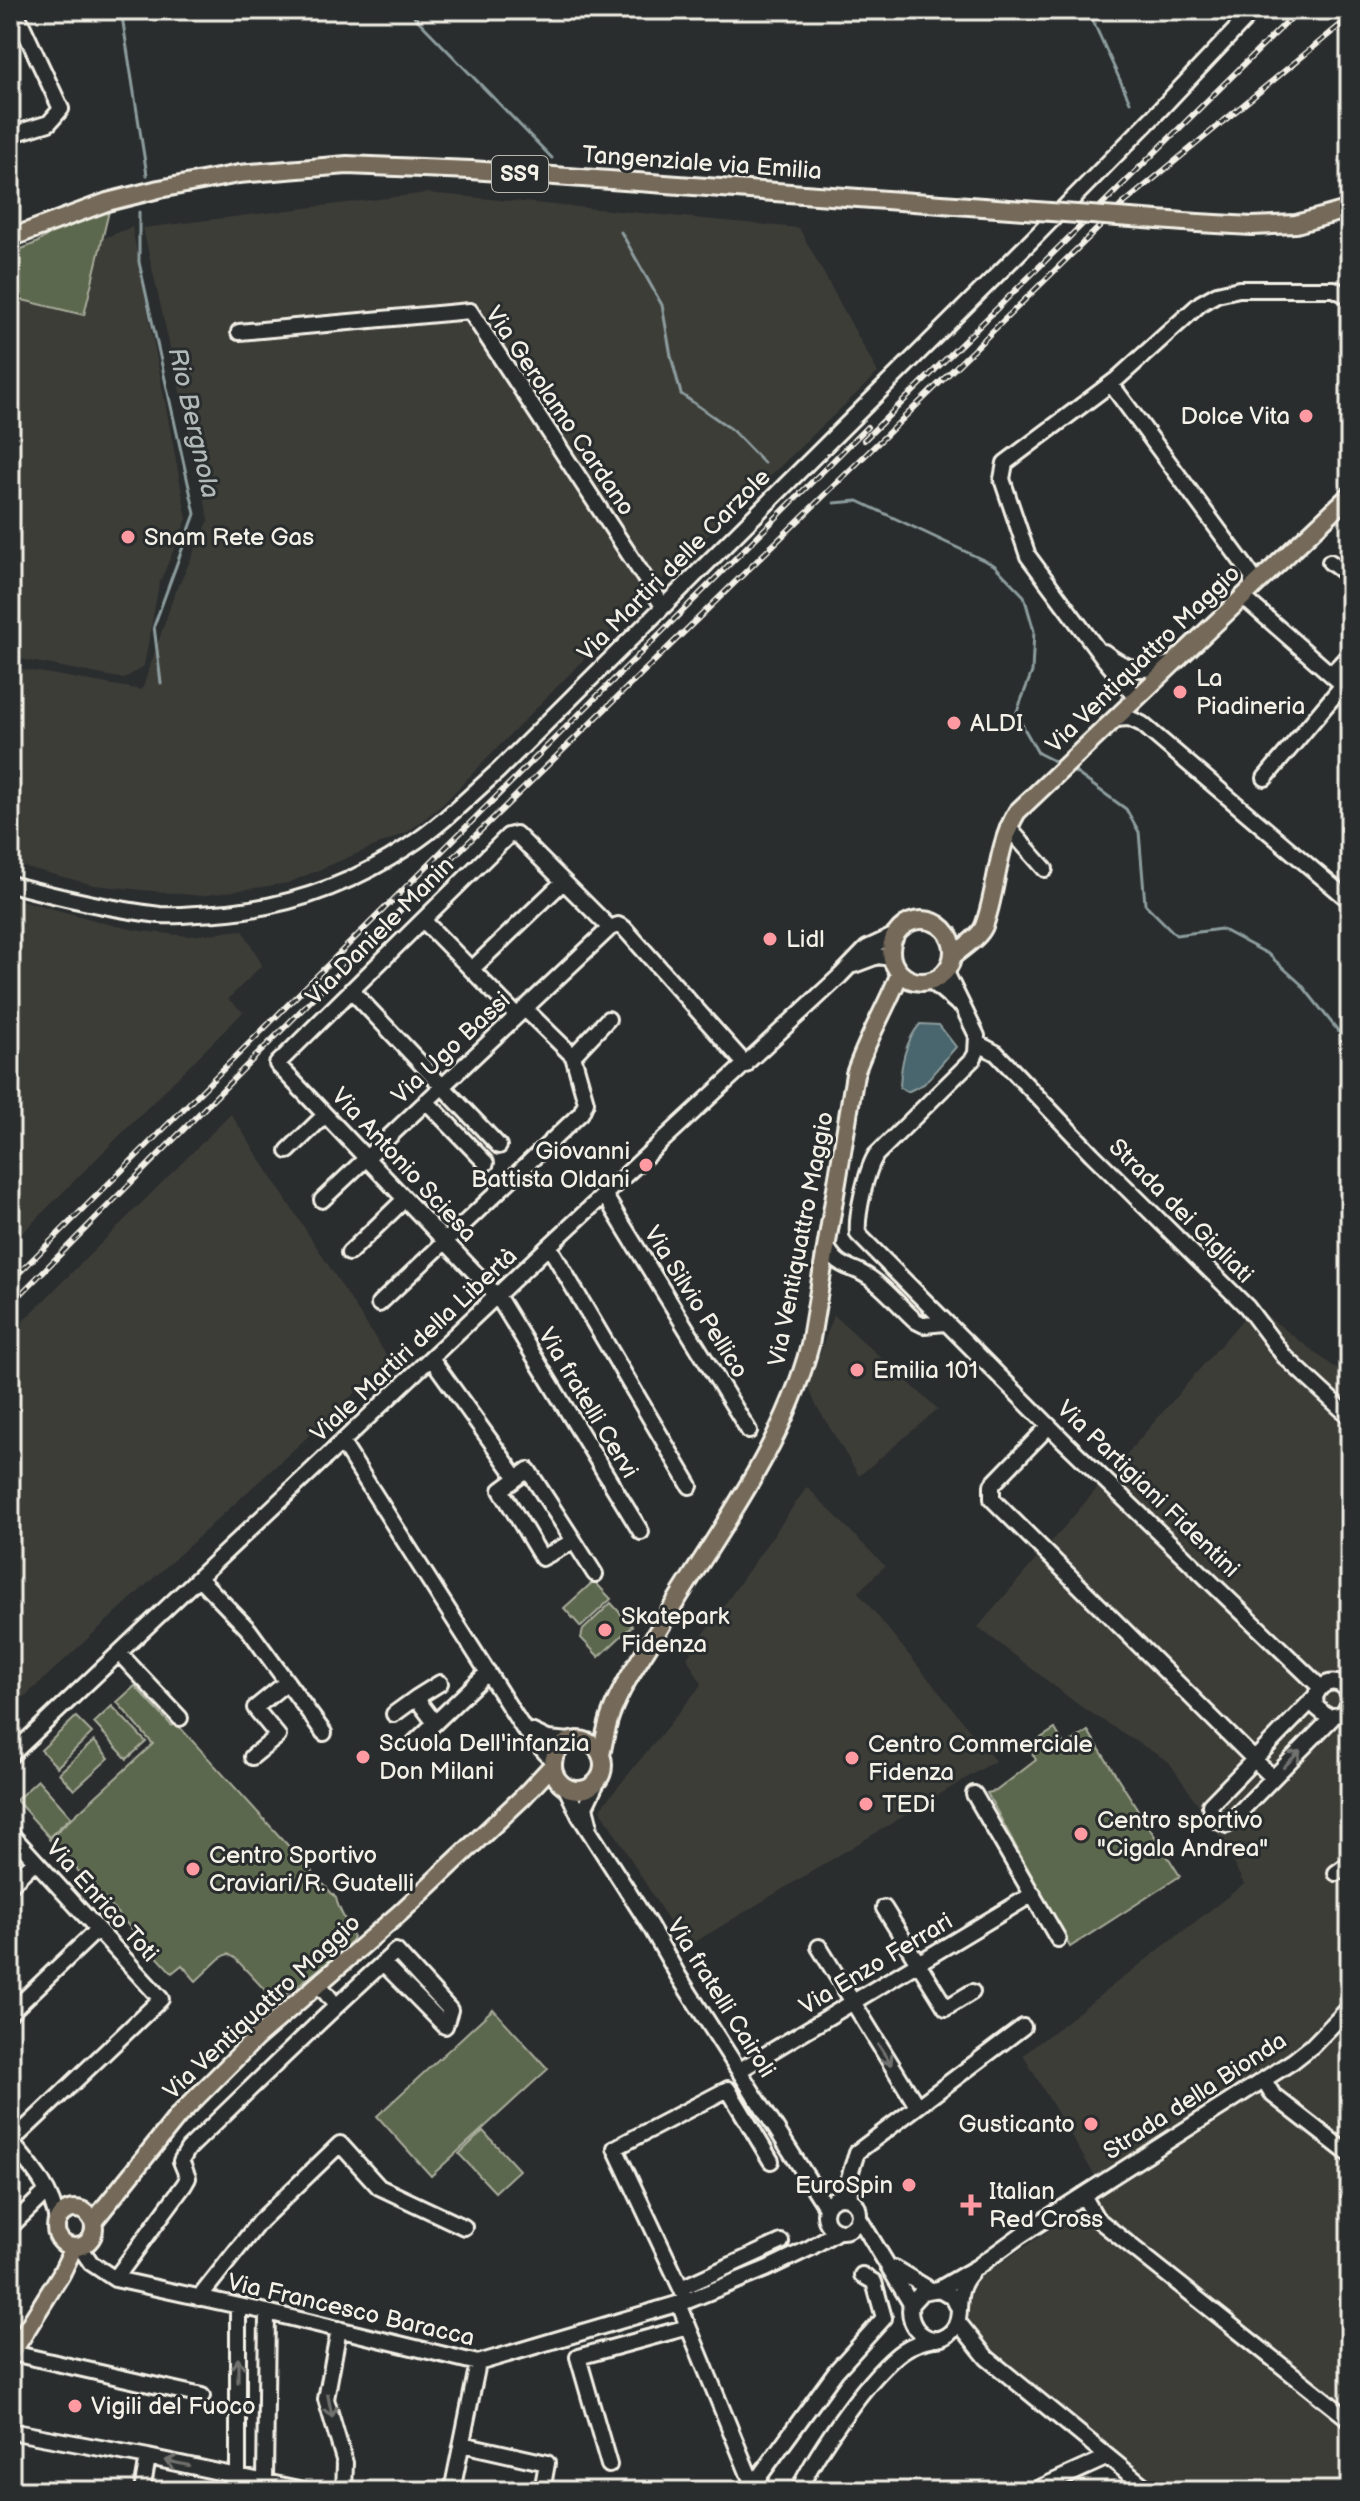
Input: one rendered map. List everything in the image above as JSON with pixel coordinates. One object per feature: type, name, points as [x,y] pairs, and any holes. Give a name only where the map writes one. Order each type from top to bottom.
[{"type":"main road","name":"Tangenziale via Emilia","points":[[10,238],[107,202],[159,189],[239,174],[347,165],[471,170],[1198,223],[1275,225],[1350,209]]},
{"type":"main road","name":"SS9","points":[[1324,217],[1350,201]]},
{"type":"main road","name":"SS9","points":[[1324,217],[1350,217]]},
{"type":"main road","name":"Via Ventiquattro Maggio","points":[[985,920],[993,897],[1001,849],[1017,812],[1350,495]]},
{"type":"main road","points":[[916,920],[931,921],[946,930],[963,931],[985,920],[979,933],[950,964],[923,982],[900,973],[891,958],[895,935],[900,928],[916,920]]},
{"type":"main road","points":[[946,930],[953,943],[950,964]]},
{"type":"main road","name":"Via Ventiquattro Maggio","points":[[522,1798],[552,1786],[573,1790],[588,1788],[599,1778],[611,1714],[778,1431],[803,1371],[821,1284],[855,1074],[900,973]]},
{"type":"main road","name":"Via Ventiquattro Maggio","points":[[882,1018],[923,982]]},
{"type":"main road","name":"Via Ventiquattro Maggio","points":[[75,2217],[115,2194],[178,2116],[255,2039],[400,1913],[522,1798],[553,1763],[559,1749],[578,1741],[611,1714]]},
{"type":"main road","points":[[578,1741],[601,1755]]},
{"type":"main road","points":[[553,1763],[554,1773],[564,1786]]},
{"type":"main road","name":"Via Ventiquattro Maggio","points":[[75,2217],[75,2244]]},
{"type":"main road","name":"Via Ventiquattro Maggio","points":[[11,2355],[51,2288],[60,2256],[93,2233],[75,2217]]},
{"type":"street","points":[[10,135],[49,123],[61,109],[15,10]]},
{"type":"street","name":"Via Martiri delle Carzole","points":[[10,884],[163,915],[261,909],[312,895],[348,880],[410,845],[498,771],[1047,225],[1254,10]]},
{"type":"street","points":[[1139,695],[1094,644],[1028,556],[1002,479],[1005,463],[1111,384],[1201,303],[1217,294],[1239,289],[1334,289],[1350,297]]},
{"type":"street","name":"Via Gerolamo Cardano","points":[[239,332],[470,311],[663,606]]},
{"type":"street","points":[[1111,384],[1252,576],[1248,593],[1341,683]]},
{"type":"street","points":[[1236,553],[1251,563],[1275,567]]},
{"type":"street","points":[[1330,562],[1350,577]]},
{"type":"street","points":[[1094,644],[1129,668],[1135,676],[1142,724]]},
{"type":"street","points":[[1265,778],[1341,683],[1350,654]]},
{"type":"street","points":[[1129,668],[1147,671],[1174,663]]},
{"type":"street","points":[[1115,719],[1129,718],[1142,724],[1350,901]]},
{"type":"street","points":[[1008,827],[1045,869]]},
{"type":"street","name":"Via Daniele Manin","points":[[277,1064],[508,836],[516,834],[563,882]]},
{"type":"street","points":[[1001,849],[1017,847],[1031,851]]},
{"type":"street","points":[[472,969],[563,882],[610,928],[618,925],[624,928],[746,1065]]},
{"type":"street","points":[[379,1304],[581,1113],[586,1102],[573,1056],[472,969],[423,920]]},
{"type":"street","name":"Via Ugo Bassi","points":[[322,1200],[610,928]]},
{"type":"street","name":"Viale Martiri della Libertà","points":[[10,1756],[867,948],[895,935]]},
{"type":"street","name":"Viale Martiri della Libertà","points":[[850,967],[878,956],[891,958]]},
{"type":"street","points":[[950,964],[960,1006],[972,1025],[977,1043]]},
{"type":"street","points":[[923,982],[960,1006]]},
{"type":"street","points":[[351,990],[499,1146]]},
{"type":"street","points":[[573,1056],[608,1019]]},
{"type":"street","name":"Via Partigiani Fidentini","points":[[977,1043],[973,1059],[876,1155],[869,1170],[857,1230],[862,1241],[1317,1692]]},
{"type":"street","name":"Strada dei Gigliati","points":[[977,1043],[996,1053],[1092,1154],[1247,1307],[1284,1356],[1350,1417]]},
{"type":"street","name":"Via Antonio Sciesa","points":[[277,1064],[498,1297]]},
{"type":"street","points":[[426,1101],[486,1163]]},
{"type":"street","points":[[288,1151],[325,1115]]},
{"type":"street","name":"Via Silvio Pellico","points":[[605,1196],[749,1431]]},
{"type":"street","points":[[349,1253],[405,1199]]},
{"type":"street","points":[[549,1246],[690,1486]]},
{"type":"street","points":[[826,1246],[835,1261],[869,1277],[920,1324],[945,1323]]},
{"type":"street","points":[[821,1284],[833,1272],[850,1270]]},
{"type":"street","name":"Via fratelli Cervi","points":[[498,1297],[641,1532]]},
{"type":"street","points":[[431,1358],[517,1478]]},
{"type":"street","points":[[1049,1426],[992,1485],[992,1499],[1273,1778]]},
{"type":"street","points":[[342,1443],[523,1728],[553,1763]]},
{"type":"street","points":[[574,1541],[542,1558],[501,1490],[528,1470],[574,1541],[595,1574]]},
{"type":"street","points":[[199,1578],[249,1630],[324,1733]]},
{"type":"street","points":[[119,1653],[180,1718]]},
{"type":"street","points":[[414,1743],[488,1672]]},
{"type":"street","points":[[252,1757],[278,1736],[255,1708],[287,1682]]},
{"type":"street","points":[[1329,1682],[1339,1683],[1350,1697],[1343,1714],[1333,1717],[1227,1825],[1213,1819],[1210,1805],[1317,1692],[1329,1682]]},
{"type":"street","points":[[394,1714],[440,1683]]},
{"type":"street","points":[[1317,1692],[1319,1711],[1333,1717]]},
{"type":"street","points":[[416,1698],[435,1723]]},
{"type":"street","points":[[523,1728],[548,1739],[578,1741]]},
{"type":"street","name":"Via fratelli Cairoli","points":[[593,1835],[585,1807],[599,1778]]},
{"type":"street","name":"Via fratelli Cairoli","points":[[564,1786],[679,1977],[812,2185],[835,2204],[830,2226],[888,2264],[934,2289]]},
{"type":"street","points":[[974,1794],[1058,1939]]},
{"type":"street","name":"Via Enrico Toti","points":[[10,1833],[161,1999],[10,2141]]},
{"type":"street","points":[[10,1885],[35,1861]]},
{"type":"street","points":[[1336,1873],[1350,1863]]},
{"type":"street","name":"Via Enzo Ferrari","points":[[740,2070],[1033,1894]]},
{"type":"street","points":[[884,1908],[946,2008],[972,1992]]},
{"type":"street","points":[[10,2013],[97,1930]]},
{"type":"street","points":[[819,1947],[917,2106]]},
{"type":"street","points":[[75,2244],[91,2263],[110,2276],[184,2185],[188,2178],[181,2161],[188,2149],[347,1995],[396,1951],[450,2010],[445,2026],[383,1963]]},
{"type":"street","points":[[324,1980],[347,1995]]},
{"type":"street","points":[[324,1980],[336,2006]]},
{"type":"street","name":"Strada della Bionda","points":[[934,2289],[977,2267],[1083,2195],[1264,2080],[1312,2046],[1350,2007]]},
{"type":"street","points":[[810,2248],[849,2178],[857,2152],[1023,2027]]},
{"type":"street","points":[[1264,2080],[1273,2095],[1350,2155]]},
{"type":"street","points":[[771,2161],[728,2089],[615,2148],[683,2298],[688,2327],[753,2485],[836,2371],[884,2318],[874,2282],[862,2275]]},
{"type":"street","points":[[10,2141],[47,2191],[56,2212],[75,2217]]},
{"type":"street","points":[[199,2298],[259,2222],[340,2144],[379,2187],[464,2227]]},
{"type":"street","points":[[10,2227],[47,2191]]},
{"type":"street","points":[[1083,2195],[1096,2218],[1350,2420]]},
{"type":"street","points":[[835,2204],[858,2208],[859,2218],[911,2304],[911,2323],[890,2363]]},
{"type":"street","name":"Via Francesco Baracca","points":[[110,2276],[478,2363],[683,2298],[810,2248],[854,2226],[859,2218]]},
{"type":"street","points":[[683,2298],[781,2242]]},
{"type":"street","name":"Strada della Bionda","points":[[957,2305],[964,2282],[977,2267]]},
{"type":"street","points":[[798,2491],[812,2463],[835,2430],[890,2363],[921,2341],[938,2338],[954,2329],[958,2322],[953,2297],[934,2289],[922,2292],[911,2304]]},
{"type":"street","points":[[238,2306],[238,2476]]},
{"type":"street","points":[[265,2482],[267,2312]]},
{"type":"street","points":[[958,2322],[987,2358],[1150,2491]]},
{"type":"street","points":[[911,2323],[920,2334],[987,2358]]},
{"type":"street","points":[[609,2465],[578,2357],[688,2327]]},
{"type":"street","points":[[339,2329],[326,2399],[345,2463],[344,2491]]},
{"type":"street","points":[[11,2355],[202,2396]]},
{"type":"street","points":[[452,2491],[478,2363]]},
{"type":"street","points":[[10,2431],[308,2491]]},
{"type":"street","points":[[462,2444],[547,2463],[542,2491]]},
{"type":"street","points":[[142,2491],[148,2457]]},
{"type":"street","points":[[1033,2491],[1108,2457]]},
{"type":"shaded area","points":[[427,193],[799,228],[878,373],[658,583],[442,805],[408,832],[288,883],[201,896],[94,885],[10,863],[10,667],[142,690],[173,598],[209,520],[143,228]]},
{"type":"shaded area","points":[[132,227],[187,519],[159,584],[144,666],[124,679],[10,657],[10,275]]},
{"type":"shaded area","points":[[10,897],[142,931],[189,936],[243,930],[262,965],[228,999],[243,1012],[10,1245]]},
{"type":"shaded area","points":[[231,1114],[390,1361],[10,1710],[10,1334]]},
{"type":"shaded area","points":[[1254,1306],[1350,1379],[1350,2491],[1166,2491],[989,2352],[966,2313],[975,2280],[1105,2193],[1023,2055],[1244,1884],[1217,1832],[1169,1762],[1080,1706],[978,1627]]},
{"type":"shaded area","points":[[834,1315],[938,1409],[859,1476],[816,1405],[808,1386]]},
{"type":"shaded area","points":[[807,1487],[885,1566],[858,1592],[995,1761],[685,1948],[600,1809],[702,1684],[687,1658]]},
{"type":"green space","points":[[110,207],[84,315],[10,297],[10,254],[36,243],[67,222]]},
{"type":"green space","points":[[594,1581],[611,1599],[581,1627],[564,1608]]},
{"type":"green space","name":"Skatepark Fidenza","points":[[611,1603],[632,1626],[599,1657],[581,1638],[583,1630]]},
{"type":"green space","name":"Centro Sportivo Craviari/R. Guatelli","points":[[135,1686],[172,1726],[176,1723],[336,1898],[353,1937],[347,1948],[276,2002],[228,1954],[196,1981],[182,1965],[172,1973],[49,1839],[153,1744],[117,1702]]},
{"type":"green space","points":[[112,1706],[146,1742],[127,1759],[94,1723]]},
{"type":"green space","points":[[76,1717],[92,1733],[57,1767],[41,1750]]},
{"type":"green space","name":"Centro sportivo \"Cigala Andrea\"","points":[[1055,1729],[1065,1746],[1088,1731],[1180,1876],[1070,1947],[987,1793],[996,1791],[1036,1760],[1028,1746]]},
{"type":"green space","points":[[94,1741],[109,1758],[74,1790],[59,1773]]},
{"type":"green space","points":[[38,1780],[71,1817],[49,1837],[16,1800]]},
{"type":"green space","points":[[493,2009],[548,2069],[431,2176],[377,2116]]},
{"type":"green space","points":[[483,2131],[519,2170],[495,2192],[459,2154]]},
{"type":"water","points":[[920,1024],[939,1025],[956,1047],[924,1084],[907,1092],[900,1087],[903,1062],[907,1046]]},
{"type":"waterway","name":"Rio Bergnola","points":[[121,10],[147,175]]},
{"type":"waterway","points":[[408,10],[552,158]]},
{"type":"waterway","points":[[1088,10],[1130,102]]},
{"type":"waterway","name":"Rio Bergnola","points":[[139,212],[139,262],[195,514],[154,626],[161,683]]},
{"type":"waterway","points":[[621,232],[662,305],[681,394],[731,429],[764,463]]},
{"type":"waterway","points":[[834,503],[858,501],[994,565],[1024,596],[1034,631],[1032,672],[1016,714],[1038,753],[1058,763]]},
{"type":"waterway","points":[[1072,770],[1126,809],[1139,832],[1145,904],[1176,935],[1221,929],[1268,954],[1301,984],[1350,1046]]},
{"type":"railway","points":[[864,440],[1299,10]]},
{"type":"railway","points":[[10,1305],[441,869],[1123,204],[1350,17]]},
{"type":"railway","points":[[10,1282],[867,427]]},
{"type":"place","name":"Dolce Vita","points":[[1306,416]]},
{"type":"place","name":"Snam Rete Gas","points":[[128,537]]},
{"type":"place","name":"La Piadineria","points":[[1180,692]]},
{"type":"place","name":"ALDI","points":[[954,723]]},
{"type":"place","name":"Lidl","points":[[770,939]]},
{"type":"place","name":"Giovanni Battista Oldani","points":[[646,1165]]},
{"type":"place","name":"Emilia 101","points":[[857,1370]]},
{"type":"place","name":"Skatepark Fidenza","points":[[605,1630]]},
{"type":"place","name":"Scuola Dell'infanzia Don Milani","points":[[363,1757]]},
{"type":"place","name":"Centro Commerciale Fidenza","points":[[852,1758]]},
{"type":"place","name":"TEDi","points":[[866,1804]]},
{"type":"place","name":"Centro sportivo \"Cigala Andrea\"","points":[[1081,1834]]},
{"type":"place","name":"Centro Sportivo Craviari/R. Guatelli","points":[[193,1869]]},
{"type":"place","name":"Gusticanto","points":[[1091,2124]]},
{"type":"place","name":"EuroSpin","points":[[909,2185]]},
{"type":"place","name":"Italian Red Cross","points":[[971,2205]]},
{"type":"place","name":"Vigili del Fuoco","points":[[75,2406]]}]
